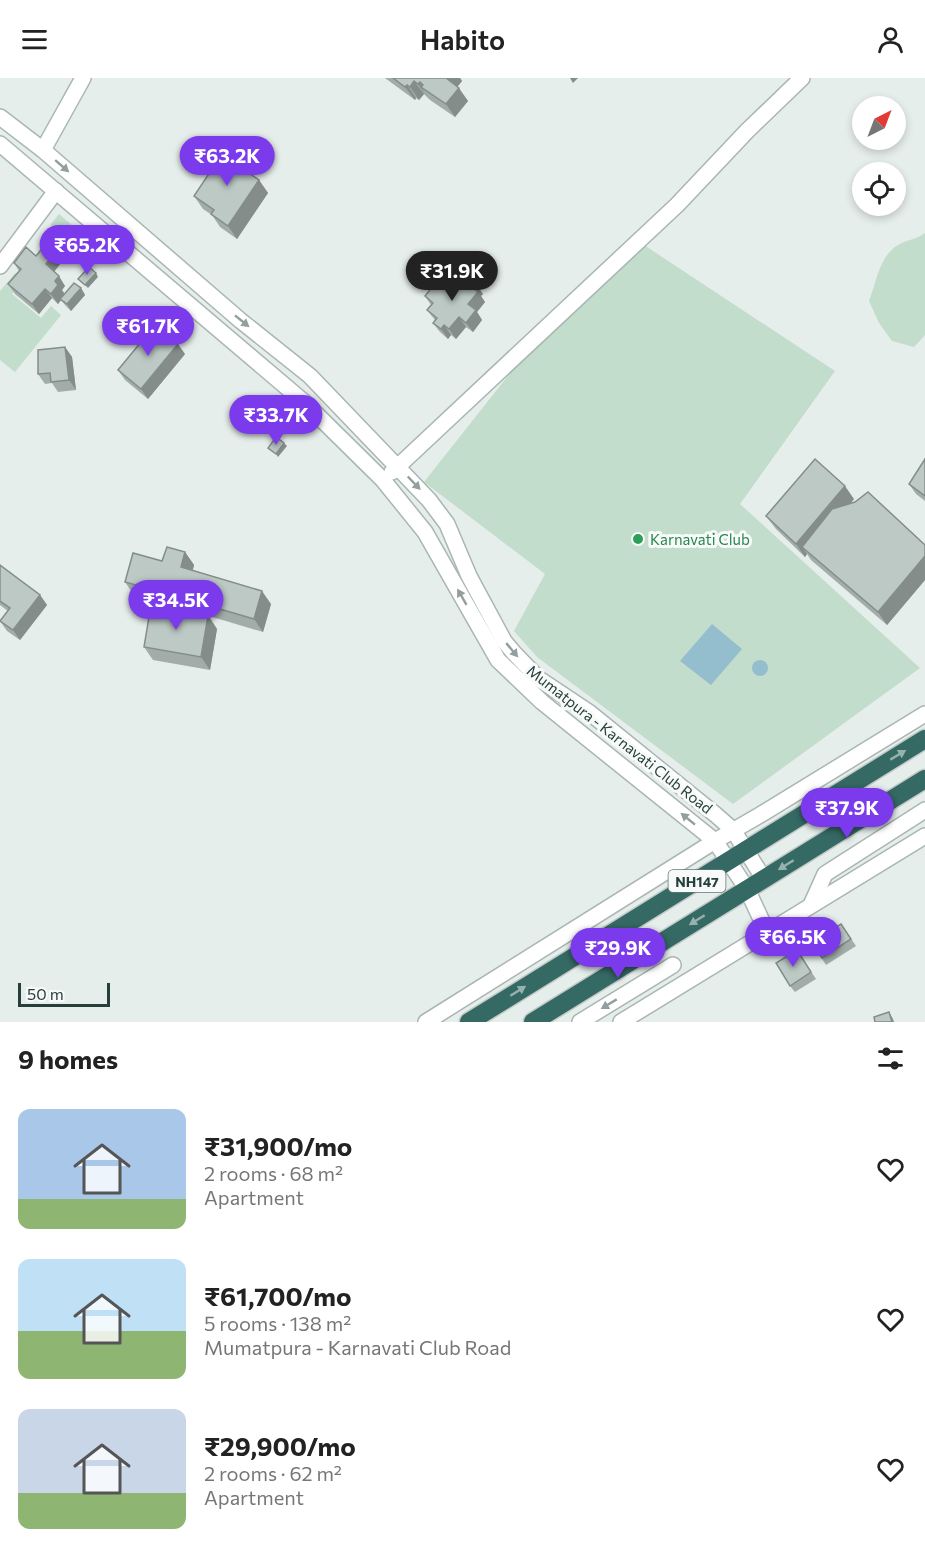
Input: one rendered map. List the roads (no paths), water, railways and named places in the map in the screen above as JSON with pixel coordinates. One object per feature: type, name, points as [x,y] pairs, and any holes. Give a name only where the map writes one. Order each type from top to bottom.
[{"type":"highway","name":"NH147","points":[[469,1022],[925,739]]},
{"type":"highway","name":"NH147","points":[[533,1022],[925,779]]},
{"type":"street","points":[[43,150],[83,78]]},
{"type":"street","points":[[383,480],[677,205],[747,131],[802,78]]},
{"type":"street","name":"Mumatpura - Karnavati Club Road","points":[[0,117],[43,150],[242,321],[310,376],[429,500],[447,524],[469,576],[504,641],[514,653],[539,679],[590,713],[697,798],[733,830],[764,879]]},
{"type":"street","name":"Mumatpura - Karnavati Club Road","points":[[0,144],[304,402],[383,480],[425,532],[498,660],[542,702],[715,841],[747,889],[766,932]]},
{"type":"street","points":[[0,266],[56,191]]},
{"type":"street","points":[[426,1022],[715,841],[925,714]]},
{"type":"street","points":[[811,906],[825,874],[925,810]]},
{"type":"street","points":[[621,1022],[925,836]]},
{"type":"street","points":[[658,944],[686,982]]},
{"type":"street","points":[[580,1022],[673,965]]},
{"type":"water","points":[[712,624],[742,649],[711,685],[680,661]]},
{"type":"water","points":[[760,660],[768,668],[760,676],[752,668]]},
{"type":"place","name":"Karnavati Club","points":[[638,539]]}]
